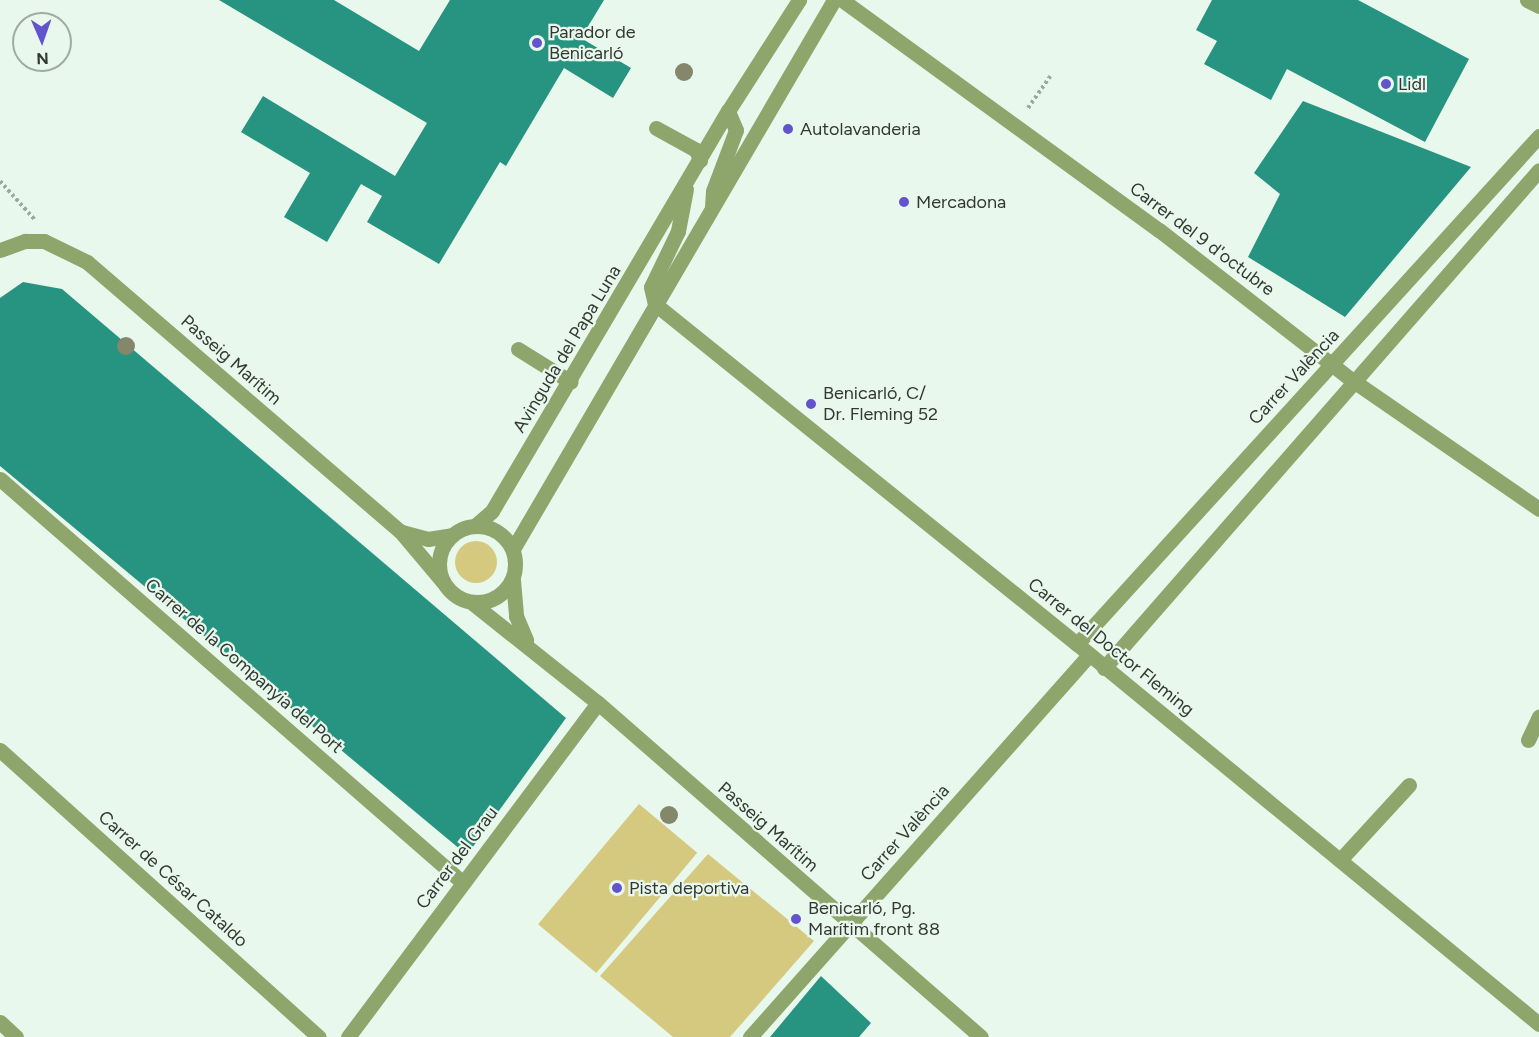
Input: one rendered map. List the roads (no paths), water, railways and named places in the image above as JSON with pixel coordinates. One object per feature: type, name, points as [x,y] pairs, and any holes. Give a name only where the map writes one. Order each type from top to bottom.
[{"type":"street","name":"Avinguda del Papa Luna","points":[[476,525],[492,511],[686,189],[728,111],[799,0]]},
{"type":"street","name":"Avinguda del Papa Luna","points":[[513,549],[834,0]]},
{"type":"street","name":"Carrer del 9 d'octubre","points":[[842,0],[1135,212],[1334,363],[1352,380],[1539,509]]},
{"type":"street","points":[[1527,0],[1539,6]]},
{"type":"street","points":[[712,206],[713,191],[736,130],[728,111]]},
{"type":"street","points":[[656,128],[696,150],[700,160]]},
{"type":"street","name":"Carrer València","points":[[1077,644],[1539,136]]},
{"type":"street","points":[[1104,668],[1352,380],[1539,170]]},
{"type":"street","name":"Avinguda del Papa Luna","points":[[655,304],[651,287],[678,231],[686,189]]},
{"type":"street","name":"Passeig Marítim","points":[[0,250],[26,241],[44,241],[87,262],[400,531],[443,582]]},
{"type":"street","name":"Carrer del Doctor Fleming","points":[[655,304],[1077,644],[1539,1024]]},
{"type":"street","points":[[518,349],[571,382]]},
{"type":"street","name":"Carrer de la Companyia del Port","points":[[0,479],[462,882]]},
{"type":"street","points":[[476,525],[498,532],[513,549],[513,580],[495,598],[471,602],[460,598],[443,582],[439,562],[452,536],[476,525]]},
{"type":"street","name":"Passeig Marítim","points":[[400,531],[428,539],[452,536]]},
{"type":"street","name":"Passeig Marítim","points":[[513,580],[516,616],[529,645]]},
{"type":"street","name":"Passeig Marítim","points":[[471,602],[529,645],[598,703],[981,1037]]},
{"type":"street","name":"Carrer València","points":[[750,1037],[1089,655]]},
{"type":"street","name":"Carrer del Grau","points":[[348,1037],[598,703]]},
{"type":"street","points":[[1528,740],[1539,716]]},
{"type":"street","name":"Carrer de César Cataldo","points":[[0,750],[319,1037]]},
{"type":"street","points":[[1340,860],[1408,785]]},
{"type":"street","points":[[0,1022],[16,1037]]},
{"type":"place","name":"Parador de Benicarló","points":[[537,43]]},
{"type":"place","name":"Lidl","points":[[1386,84]]},
{"type":"place","name":"Autolavanderia","points":[[788,129]]},
{"type":"place","name":"Mercadona","points":[[904,202]]},
{"type":"place","name":"Benicarló, C/ Dr. Fleming 52","points":[[811,404]]},
{"type":"place","name":"Pista deportiva","points":[[617,888]]},
{"type":"place","name":"Benicarló, Pg. Marítim front 88","points":[[796,919]]}]
